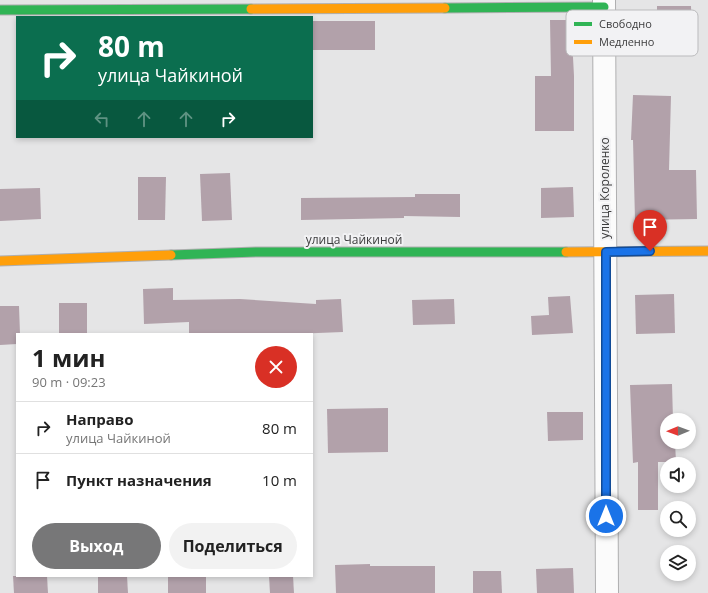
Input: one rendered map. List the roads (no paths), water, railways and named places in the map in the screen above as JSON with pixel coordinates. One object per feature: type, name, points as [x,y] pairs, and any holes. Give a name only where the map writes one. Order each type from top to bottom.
[{"type":"street","points":[[0,10],[604,4]]},
{"type":"street","name":"улица Короленко","points":[[604,56],[607,593]]},
{"type":"street","name":"улица Чайкиной","points":[[0,261],[256,252],[708,251]]}]
